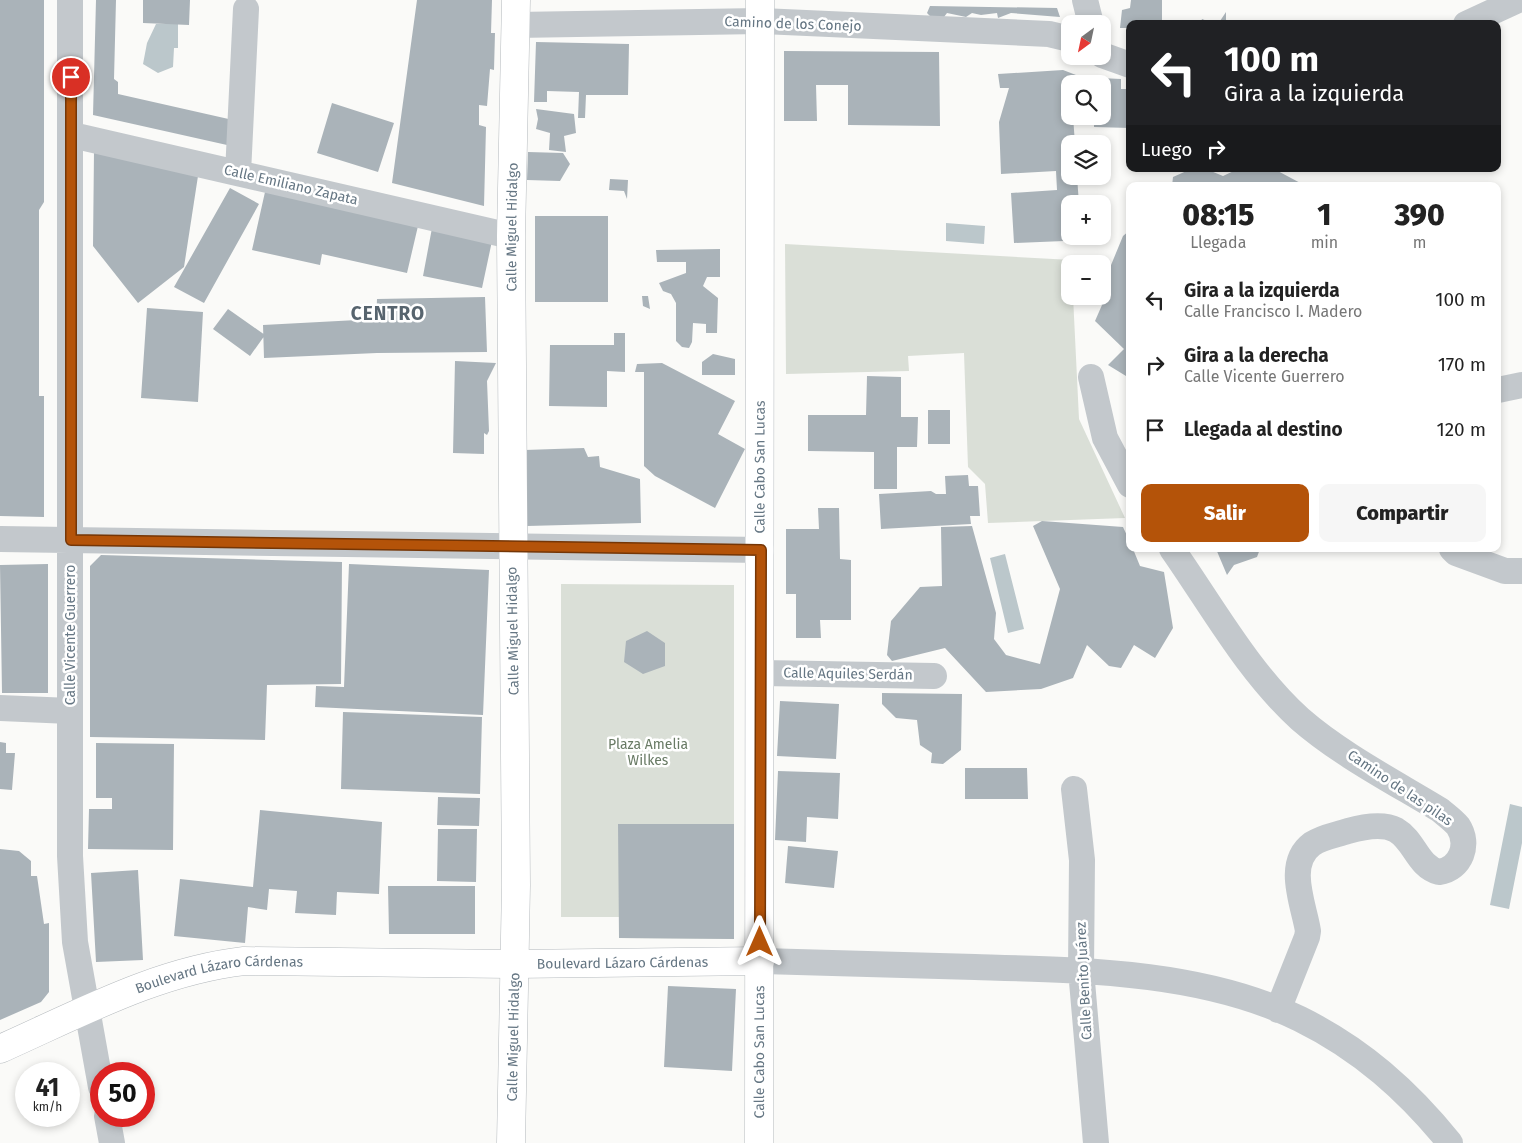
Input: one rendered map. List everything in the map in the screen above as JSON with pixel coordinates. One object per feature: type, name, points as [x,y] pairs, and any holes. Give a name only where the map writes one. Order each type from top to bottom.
[{"type":"main road","name":"Calle Cabo San Lucas","points":[[759,1143],[761,673],[760,10]]},
{"type":"main road","name":"Calle Miguel Hidalgo","points":[[511,1143],[516,790],[512,548],[511,236],[516,12]]},
{"type":"main road","name":"Boulevard Lázaro Cárdenas","points":[[0,1050],[158,980],[218,964],[244,961],[514,964],[760,961]]},
{"type":"street","name":"Calle Vicente Guerrero","points":[[70,0],[72,135],[70,856],[75,942],[96,1062]]},
{"type":"street","points":[[1085,0],[1089,15]]},
{"type":"street","points":[[1475,20],[1518,0]]},
{"type":"street","points":[[238,173],[246,9]]},
{"type":"street","name":"Camino de los Conejo","points":[[516,12],[760,10],[1049,34],[1061,37]]},
{"type":"street","points":[[1111,58],[1126,64]]},
{"type":"street","name":"Calle Emiliano Zapata","points":[[72,135],[511,236]]},
{"type":"street","points":[[1091,377],[1105,438],[1126,477]]},
{"type":"street","points":[[1501,389],[1522,385]]},
{"type":"street","points":[[0,539],[512,548],[761,550]]},
{"type":"street","name":"Camino de las pilas","points":[[1174,552],[1253,667],[1285,704],[1317,732],[1440,810],[1458,826],[1462,835],[1463,849],[1459,859],[1453,867],[1440,872],[1425,865],[1402,834],[1390,828],[1380,826],[1353,830],[1318,840],[1308,848],[1301,862],[1297,879],[1308,931],[1307,937],[1278,1010]]},
{"type":"street","points":[[1456,552],[1505,572],[1522,571]]},
{"type":"street","name":"Calle Aquiles Serdán","points":[[761,673],[934,676]]},
{"type":"street","points":[[0,708],[70,711]]},
{"type":"street","name":"Calle Benito Juárez","points":[[1074,789],[1082,860],[1081,970],[1096,1143]]},
{"type":"street","name":"Boulevard Lázaro Cárdenas","points":[[760,961],[1081,970],[1187,984],[1237,996],[1278,1010],[1329,1035],[1363,1056],[1390,1077],[1422,1108],[1450,1143]]},
{"type":"street","points":[[109,1127],[112,1143]]},
{"type":"green space","points":[[785,244],[1061,259],[1061,305],[1073,305],[1079,419],[1125,518],[988,523],[985,484],[968,467],[964,353],[908,356],[909,371],[786,374]]},
{"type":"green space","name":"Plaza Amelia Wilkes","points":[[561,584],[734,585],[734,939],[619,938],[619,917],[561,917]]},
{"type":"shaded area","points":[[156,24],[178,24],[178,48],[174,48],[173,67],[158,73],[143,64],[147,43]]},
{"type":"shaded area","points":[[946,223],[985,226],[984,244],[946,241]]},
{"type":"shaded area","points":[[1005,554],[1024,629],[1008,633],[990,558]]},
{"type":"shaded area","points":[[1510,804],[1522,807],[1522,843],[1509,909],[1490,905]]},
{"type":"building","points":[[0,0],[44,0],[44,202],[39,210],[39,396],[44,396],[44,517],[0,516]]},
{"type":"building","points":[[96,0],[116,0],[114,79],[118,82],[118,94],[233,120],[227,145],[93,115]]},
{"type":"building","points":[[143,0],[190,0],[189,25],[143,23]]},
{"type":"building","points":[[417,0],[492,0],[491,33],[495,33],[494,70],[490,69],[487,106],[479,105],[479,125],[486,127],[484,206],[392,183]]},
{"type":"building","points":[[1131,0],[1162,0],[1162,20],[1126,20],[1126,28],[1120,28],[1122,10],[1130,8]]},
{"type":"building","points":[[930,6],[1057,8],[1060,17],[1011,13],[998,18],[997,13],[981,15],[972,13],[966,17],[947,13],[944,17],[932,18],[927,13]]},
{"type":"building","points":[[1226,12],[1226,20],[1221,20]]},
{"type":"building","points":[[536,42],[629,44],[628,95],[586,95],[585,118],[578,118],[579,92],[547,91],[547,102],[534,102]]},
{"type":"building","points":[[784,51],[939,52],[940,126],[848,125],[848,85],[816,85],[817,121],[784,121]]},
{"type":"building","points":[[1063,70],[1076,75],[1061,75],[1061,125],[1074,125],[1074,135],[1061,135],[1061,185],[1078,185],[1078,195],[1061,195],[1061,241],[1014,243],[1011,193],[1057,190],[1056,171],[1001,174],[999,122],[1009,88],[1000,88],[998,74]]},
{"type":"building","points":[[1111,79],[1121,79],[1121,89],[1126,89],[1126,128],[1094,127],[1094,125],[1111,125]]},
{"type":"building","points":[[332,103],[394,123],[378,172],[317,153]]},
{"type":"building","points":[[536,109],[574,114],[576,133],[564,136],[566,152],[549,150],[550,133],[536,129],[538,119]]},
{"type":"building","points":[[94,151],[198,176],[184,267],[138,303],[93,246]]},
{"type":"building","points":[[528,152],[563,153],[570,164],[560,181],[527,180]]},
{"type":"building","points":[[1184,172],[1213,172],[1223,176],[1232,172],[1280,172],[1298,182],[1172,182],[1173,177]]},
{"type":"building","points":[[610,179],[628,180],[627,199],[624,191],[609,190]]},
{"type":"building","points":[[230,188],[259,204],[204,303],[174,287]]},
{"type":"building","points":[[265,192],[418,226],[407,273],[322,254],[320,265],[252,250]]},
{"type":"building","points":[[535,216],[608,216],[608,302],[535,302]]},
{"type":"building","points":[[432,228],[492,241],[482,288],[423,276]]},
{"type":"building","points":[[1126,233],[1126,376],[1108,365],[1124,349],[1095,321],[1102,305],[1111,305],[1111,265],[1123,236]]},
{"type":"building","points":[[720,249],[720,277],[707,277],[703,286],[718,298],[717,333],[706,333],[706,324],[693,323],[692,342],[689,348],[682,347],[676,341],[676,303],[671,294],[663,291],[659,283],[686,273],[686,262],[657,262],[656,250]]},
{"type":"building","points":[[642,296],[648,296],[650,309],[643,306]]},
{"type":"building","points":[[485,297],[487,352],[377,353],[264,358],[263,325],[376,319],[377,299]]},
{"type":"building","points":[[147,308],[203,312],[198,402],[141,398]]},
{"type":"building","points":[[228,309],[265,335],[250,356],[213,329]]},
{"type":"building","points":[[614,333],[625,333],[625,372],[607,371],[607,407],[549,406],[550,345],[614,345]]},
{"type":"building","points":[[713,354],[735,359],[735,375],[702,375],[702,362]]},
{"type":"building","points":[[455,361],[496,363],[487,381],[489,431],[487,435],[484,433],[484,454],[453,453]]},
{"type":"building","points":[[662,363],[735,401],[718,434],[745,449],[715,508],[655,476],[644,466],[644,372],[635,372],[637,364]]},
{"type":"building","points":[[867,376],[901,377],[901,417],[918,417],[917,447],[897,447],[897,489],[874,489],[874,452],[808,451],[808,415],[866,415]]},
{"type":"building","points":[[928,410],[950,410],[950,444],[928,444]]},
{"type":"building","points":[[584,448],[588,457],[599,456],[600,467],[640,479],[641,523],[527,526],[525,450]]},
{"type":"building","points":[[968,475],[969,486],[978,486],[980,516],[970,516],[971,524],[881,529],[879,494],[931,491],[936,494],[946,494],[945,476]]},
{"type":"building","points":[[818,508],[839,508],[840,559],[851,560],[851,620],[820,620],[821,638],[796,638],[796,594],[786,594],[786,529],[819,529]]},
{"type":"building","points":[[1042,521],[1123,527],[1126,533],[1126,552],[1134,552],[1140,566],[1164,572],[1173,628],[1155,658],[1134,645],[1121,668],[1109,666],[1087,645],[1073,678],[1041,689],[986,692],[945,648],[892,661],[887,655],[891,621],[920,587],[942,586],[941,527],[972,526],[996,613],[994,639],[1006,655],[1040,664],[1060,589],[1033,526]]},
{"type":"building","points":[[1217,552],[1259,552],[1257,557],[1234,565],[1227,575]]},
{"type":"building","points":[[101,555],[342,562],[341,684],[267,685],[265,740],[90,737],[90,566]]},
{"type":"building","points":[[48,564],[48,693],[2,693],[0,565]]},
{"type":"building","points":[[349,564],[489,570],[483,715],[315,707],[316,686],[344,687]]},
{"type":"building","points":[[647,631],[665,643],[665,666],[643,674],[624,662],[626,641]]},
{"type":"building","points":[[882,693],[962,694],[961,750],[943,764],[931,763],[932,753],[920,745],[917,720],[896,718],[882,704]]},
{"type":"building","points":[[780,701],[839,704],[836,759],[777,756]]},
{"type":"building","points":[[343,712],[482,717],[480,794],[341,789]]},
{"type":"building","points":[[0,742],[6,743],[6,753],[15,753],[12,790],[0,789]]},
{"type":"building","points":[[96,743],[174,744],[173,850],[88,849],[89,809],[112,809],[112,798],[96,798]]},
{"type":"building","points":[[965,768],[1027,768],[1028,799],[965,799]]},
{"type":"building","points":[[778,771],[840,773],[838,819],[807,817],[806,842],[775,840]]},
{"type":"building","points":[[438,797],[480,798],[479,826],[437,825]]},
{"type":"building","points":[[260,810],[382,822],[379,894],[337,892],[336,915],[295,913],[297,891],[269,889],[267,910],[248,907],[245,943],[174,936],[180,879],[253,887]]},
{"type":"building","points":[[618,824],[734,824],[734,939],[619,938]]},
{"type":"building","points":[[438,829],[477,829],[476,882],[437,881]]},
{"type":"building","points":[[788,846],[838,851],[834,888],[785,883]]},
{"type":"building","points":[[0,849],[19,851],[31,861],[31,876],[37,876],[44,924],[49,923],[49,992],[41,1002],[0,1020]]},
{"type":"building","points":[[138,870],[143,960],[96,962],[91,873]]},
{"type":"building","points":[[388,886],[475,886],[475,934],[389,934]]},
{"type":"building","points":[[668,986],[736,989],[732,1071],[664,1067]]},
{"type":"district","name":"CENTRO","points":[[388,313]]},
{"type":"route","points":[[71,77],[71,540],[512,548],[761,550],[760,942]]}]
